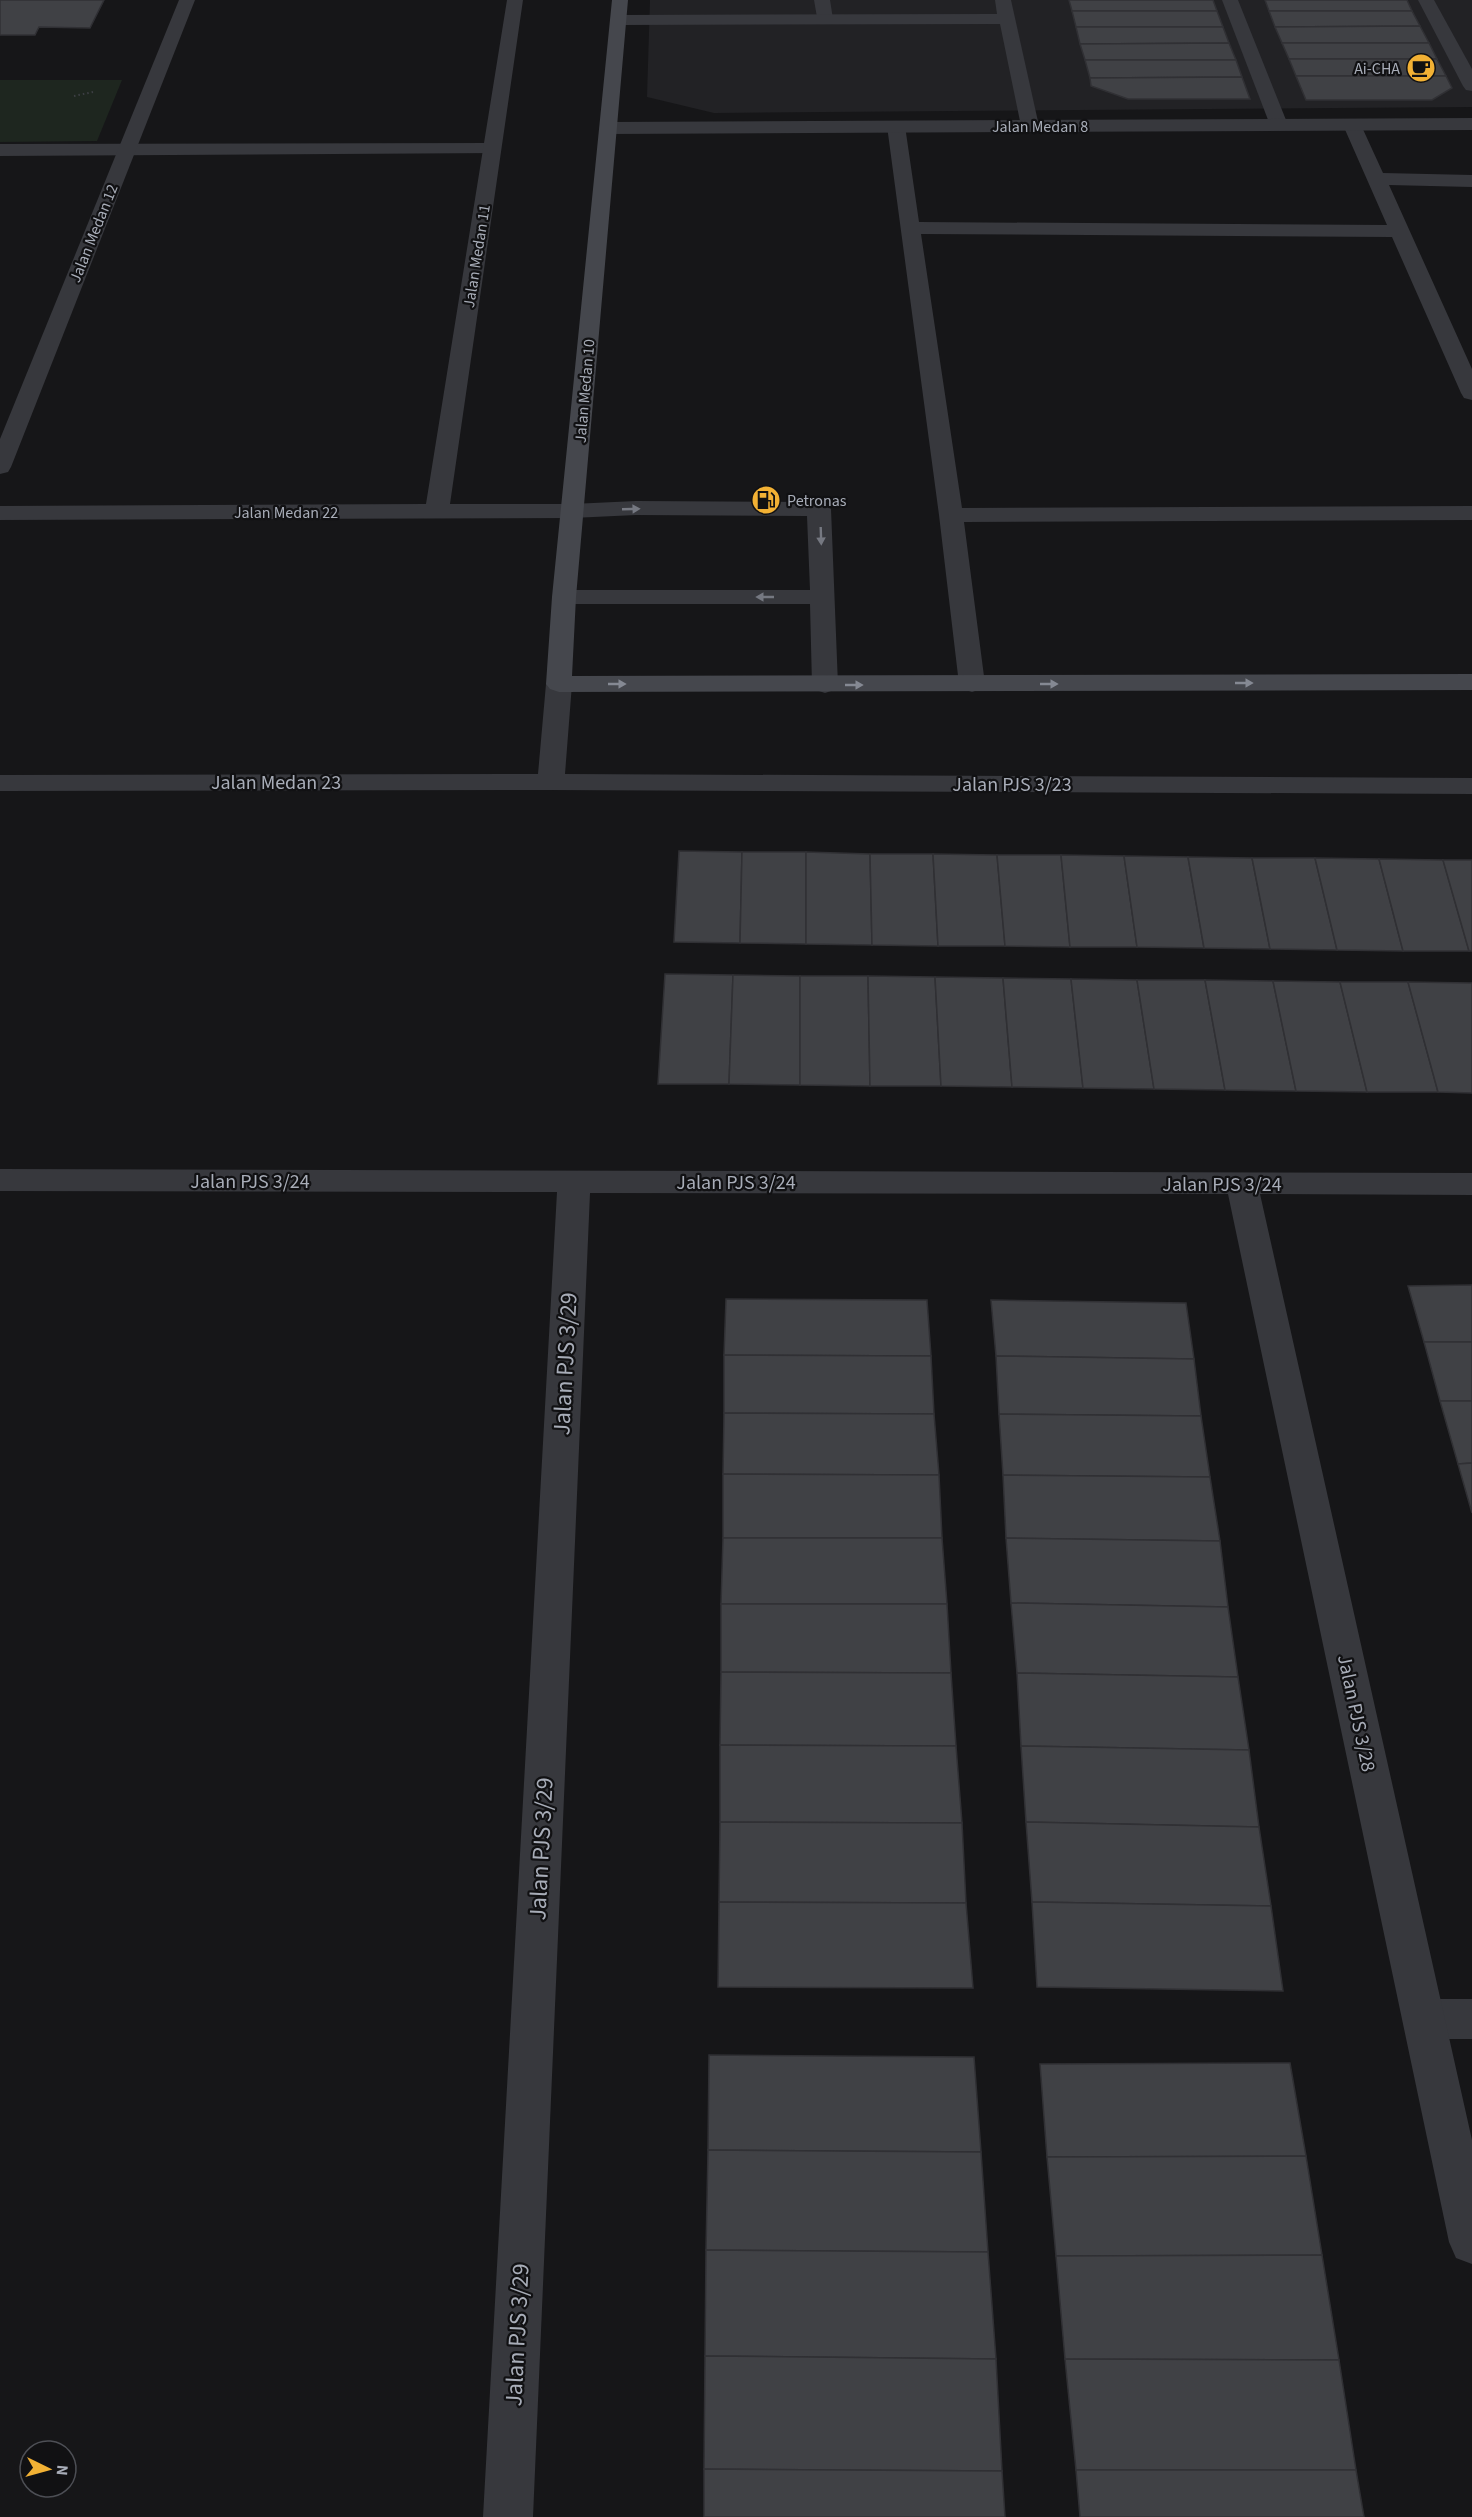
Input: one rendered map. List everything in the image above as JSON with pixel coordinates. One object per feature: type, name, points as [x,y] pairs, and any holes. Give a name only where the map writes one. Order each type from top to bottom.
[{"type":"main road","name":"Jalan Medan 10","points":[[558,684],[564,597],[621,0]]},
{"type":"main road","points":[[558,684],[1472,682]]},
{"type":"street","name":"Jalan Medan 12","points":[[0,466],[187,0]]},
{"type":"street","name":"Jalan Medan 11","points":[[437,512],[515,0]]},
{"type":"street","points":[[822,0],[824,19]]},
{"type":"street","points":[[1003,0],[1030,126]]},
{"type":"street","points":[[1230,0],[1279,125]]},
{"type":"street","points":[[1426,0],[1472,86]]},
{"type":"street","points":[[619,20],[1007,19]]},
{"type":"street","name":"Jalan Medan 8","points":[[609,128],[1472,124]]},
{"type":"street","points":[[1352,125],[1472,393]]},
{"type":"street","points":[[896,126],[951,515],[972,684]]},
{"type":"street","points":[[0,150],[492,149]]},
{"type":"street","points":[[1376,179],[1472,181]]},
{"type":"street","points":[[910,228],[1400,231]]},
{"type":"street","name":"Jalan Medan 22","points":[[0,513],[819,508],[823,597]]},
{"type":"street","points":[[951,515],[1472,513]]},
{"type":"street","points":[[564,597],[823,597],[825,685]]},
{"type":"street","name":"Jalan Medan 10","points":[[551,782],[558,684]]},
{"type":"street","name":"Jalan Medan 23","points":[[0,783],[551,782]]},
{"type":"street","name":"Jalan PJS 3/23","points":[[551,782],[1472,786]]},
{"type":"street","name":"Jalan PJS 3/24","points":[[0,1180],[1472,1184]]},
{"type":"street","name":"Jalan PJS 3/29","points":[[508,2517],[574,1182]]},
{"type":"street","name":"Jalan PJS 3/28","points":[[1242,1184],[1472,2242]]},
{"type":"street","points":[[1424,2019],[1472,2019]]},
{"type":"shaded area","points":[[650,0],[1472,0],[1472,107],[714,113],[647,97]]},
{"type":"shaded area","points":[[0,80],[122,80],[97,141],[0,142]]},
{"type":"building","points":[[0,0],[104,0],[90,28],[39,27],[35,35],[0,35]]},
{"type":"building","points":[[1069,0],[1213,0],[1217,11],[1072,11]]},
{"type":"building","points":[[1265,0],[1407,0],[1412,11],[1269,11]]},
{"type":"building","points":[[1072,11],[1217,11],[1223,27],[1076,27]]},
{"type":"building","points":[[1269,11],[1412,11],[1420,26],[1275,27]]},
{"type":"building","points":[[1420,26],[1429,43],[1282,43],[1275,27]]},
{"type":"building","points":[[1076,27],[1223,27],[1229,43],[1080,44]]},
{"type":"building","points":[[1229,43],[1236,60],[1085,60],[1080,44]]},
{"type":"building","points":[[1282,43],[1429,43],[1437,59],[1289,59]]},
{"type":"building","points":[[1289,59],[1437,59],[1446,76],[1296,76]]},
{"type":"building","points":[[1085,60],[1236,60],[1242,77],[1090,78]]},
{"type":"building","points":[[1296,76],[1446,76],[1452,88],[1432,100],[1306,100]]},
{"type":"building","points":[[1242,77],[1250,99],[1128,99],[1091,86],[1090,78]]},
{"type":"building","points":[[679,851],[742,852],[740,943],[674,942]]},
{"type":"building","points":[[742,852],[806,852],[806,944],[740,943]]},
{"type":"building","points":[[806,852],[870,854],[872,945],[806,944]]},
{"type":"building","points":[[870,854],[933,854],[938,946],[872,945]]},
{"type":"building","points":[[933,854],[997,855],[1005,946],[938,946]]},
{"type":"building","points":[[997,855],[1061,855],[1070,947],[1005,946]]},
{"type":"building","points":[[1061,855],[1124,856],[1137,947],[1070,947]]},
{"type":"building","points":[[1124,856],[1188,857],[1204,948],[1137,947]]},
{"type":"building","points":[[1188,857],[1252,858],[1270,949],[1204,948]]},
{"type":"building","points":[[1252,858],[1315,858],[1337,950],[1270,949]]},
{"type":"building","points":[[1315,858],[1379,859],[1403,951],[1337,950]]},
{"type":"building","points":[[1379,859],[1443,860],[1469,951],[1403,951]]},
{"type":"building","points":[[1443,860],[1472,860],[1472,951],[1469,951]]},
{"type":"building","points":[[665,974],[733,975],[729,1084],[658,1084]]},
{"type":"building","points":[[733,975],[800,976],[800,1085],[729,1084]]},
{"type":"building","points":[[800,976],[868,976],[870,1086],[800,1085]]},
{"type":"building","points":[[868,976],[935,977],[941,1086],[870,1086]]},
{"type":"building","points":[[935,977],[1003,978],[1012,1087],[941,1086]]},
{"type":"building","points":[[1003,978],[1071,979],[1083,1088],[1012,1087]]},
{"type":"building","points":[[1071,979],[1137,980],[1154,1089],[1083,1088]]},
{"type":"building","points":[[1137,980],[1205,980],[1225,1090],[1154,1089]]},
{"type":"building","points":[[1205,980],[1273,981],[1296,1091],[1225,1090]]},
{"type":"building","points":[[1273,981],[1340,982],[1367,1092],[1296,1091]]},
{"type":"building","points":[[1340,982],[1408,982],[1438,1092],[1367,1092]]},
{"type":"building","points":[[1408,982],[1472,983],[1472,1093],[1438,1092]]},
{"type":"building","points":[[1472,1285],[1472,1342],[1424,1342],[1408,1286]]},
{"type":"building","points":[[726,1299],[927,1300],[931,1356],[724,1355]]},
{"type":"building","points":[[991,1300],[1186,1303],[1194,1359],[996,1356]]},
{"type":"building","points":[[1424,1342],[1472,1342],[1472,1401],[1440,1401]]},
{"type":"building","points":[[724,1355],[931,1356],[934,1414],[724,1413]]},
{"type":"building","points":[[996,1356],[1194,1359],[1201,1416],[999,1414]]},
{"type":"building","points":[[1440,1401],[1472,1401],[1472,1463],[1458,1464]]},
{"type":"building","points":[[724,1413],[934,1414],[939,1475],[723,1474]]},
{"type":"building","points":[[999,1414],[1201,1416],[1210,1477],[1003,1475]]},
{"type":"building","points":[[1472,1463],[1472,1513],[1458,1464]]},
{"type":"building","points":[[723,1474],[939,1475],[942,1538],[723,1538]]},
{"type":"building","points":[[1003,1475],[1210,1477],[1220,1541],[1006,1538]]},
{"type":"building","points":[[723,1538],[942,1538],[947,1604],[721,1604]]},
{"type":"building","points":[[1006,1538],[1220,1541],[1228,1607],[1011,1603]]},
{"type":"building","points":[[1011,1603],[1228,1607],[1238,1677],[1017,1673]]},
{"type":"building","points":[[721,1604],[947,1604],[951,1673],[721,1672]]},
{"type":"building","points":[[721,1672],[951,1673],[956,1746],[720,1745]]},
{"type":"building","points":[[1017,1673],[1238,1677],[1249,1750],[1021,1746]]},
{"type":"building","points":[[720,1745],[956,1746],[962,1823],[720,1822]]},
{"type":"building","points":[[1021,1746],[1249,1750],[1259,1827],[1026,1822]]},
{"type":"building","points":[[720,1822],[962,1823],[966,1903],[719,1902]]},
{"type":"building","points":[[1026,1822],[1259,1827],[1271,1906],[1032,1902]]},
{"type":"building","points":[[719,1902],[966,1903],[973,1988],[718,1987]]},
{"type":"building","points":[[1032,1902],[1271,1906],[1283,1991],[1037,1987]]},
{"type":"building","points":[[709,2055],[974,2057],[981,2152],[708,2150]]},
{"type":"building","points":[[1290,2063],[1306,2156],[1047,2157],[1040,2064]]},
{"type":"building","points":[[708,2150],[981,2152],[988,2252],[706,2250]]},
{"type":"building","points":[[1306,2156],[1322,2255],[1056,2256],[1047,2157]]},
{"type":"building","points":[[706,2250],[988,2252],[996,2359],[705,2356]]},
{"type":"building","points":[[1322,2255],[1339,2360],[1065,2359],[1056,2256]]},
{"type":"building","points":[[705,2356],[996,2359],[1002,2471],[704,2469]]},
{"type":"building","points":[[1065,2359],[1339,2360],[1356,2470],[1076,2470]]},
{"type":"building","points":[[704,2469],[1002,2471],[1005,2517],[704,2517]]},
{"type":"building","points":[[1076,2470],[1356,2470],[1364,2517],[1080,2517]]},
{"type":"place","name":"Ai-CHA","points":[[1421,68]]},
{"type":"place","name":"Petronas","points":[[766,500]]}]
